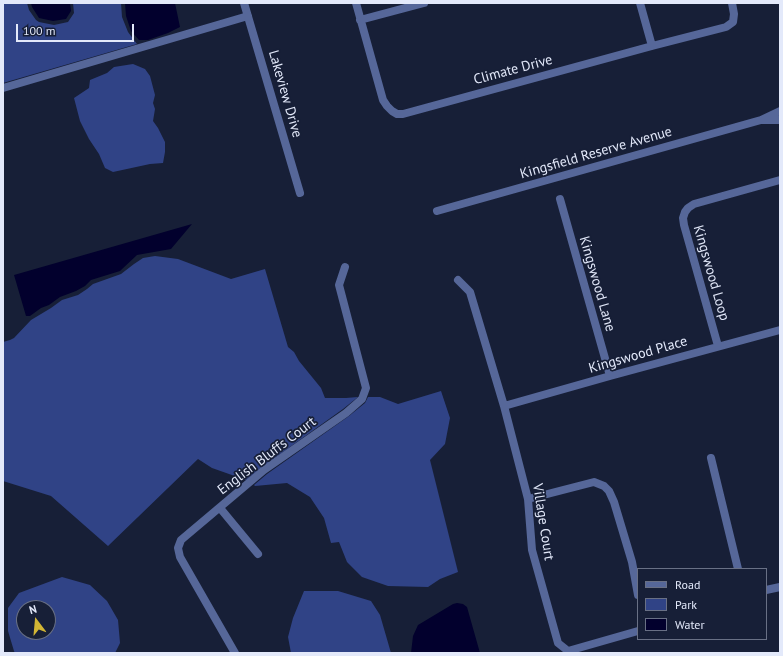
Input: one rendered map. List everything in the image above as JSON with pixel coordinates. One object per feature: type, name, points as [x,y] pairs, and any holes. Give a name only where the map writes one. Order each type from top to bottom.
[{"type":"street","name":"Lakeview Drive","points":[[244,3],[300,193]]},
{"type":"street","name":"Climate Drive","points":[[356,3],[383,100],[392,112],[397,114],[403,114],[726,27],[733,22],[734,14],[732,3]]},
{"type":"street","points":[[360,20],[424,3]]},
{"type":"street","points":[[640,3],[652,46]]},
{"type":"street","points":[[3,88],[248,16]]},
{"type":"street","name":"Kingsfield Reserve Avenue","points":[[437,211],[761,120],[780,111]]},
{"type":"street","name":"Kingsfield Reserve Avenue","points":[[761,120],[780,120]]},
{"type":"street","name":"Kingswood Loop","points":[[718,346],[684,225],[683,218],[685,212],[694,204],[780,180]]},
{"type":"street","name":"Kingswood Lane","points":[[560,199],[610,376]]},
{"type":"street","name":"English Bluffs Court","points":[[235,653],[180,557],[178,548],[181,540],[264,470],[346,413],[362,399],[366,388],[339,285],[345,267]]},
{"type":"street","name":"Village Court","points":[[458,280],[470,292],[504,406],[528,499],[532,550],[558,643],[568,651],[637,631]]},
{"type":"street","name":"Kingswood Place","points":[[504,406],[780,330]]},
{"type":"street","points":[[711,458],[738,568]]},
{"type":"street","points":[[528,499],[594,482],[604,486],[609,491],[614,502],[632,562],[637,590]]},
{"type":"street","points":[[220,508],[258,554]]},
{"type":"street","points":[[767,590],[780,587]]},
{"type":"green space","points":[[3,3],[27,3],[29,10],[36,20],[54,25],[68,22],[74,13],[73,3],[121,3],[122,17],[128,32],[137,44],[3,83]]},
{"type":"green space","points":[[133,64],[145,69],[150,76],[155,95],[153,103],[155,109],[153,121],[165,142],[163,163],[150,164],[113,172],[105,168],[99,154],[89,139],[80,121],[74,98],[89,88],[90,80],[107,73],[114,67]]},
{"type":"green space","points":[[155,256],[178,259],[231,279],[265,269],[288,347],[294,352],[299,361],[321,388],[325,398],[358,397],[246,480],[212,468],[198,459],[108,546],[51,496],[3,481],[3,342],[14,338],[31,320],[62,300],[78,295],[93,284],[121,274],[143,258]]},
{"type":"green space","points":[[441,391],[450,418],[445,444],[430,460],[458,572],[440,579],[428,587],[388,586],[362,577],[347,562],[339,542],[331,543],[324,518],[310,497],[287,483],[254,485],[267,474],[349,416],[365,403],[368,397],[380,397],[398,404]]},
{"type":"green space","points":[[62,577],[90,585],[107,601],[118,620],[120,643],[115,653],[15,653],[8,631],[8,608],[19,593]]},
{"type":"green space","points":[[304,591],[338,591],[371,601],[380,615],[391,653],[291,653],[288,637],[293,618]]},
{"type":"water","points":[[31,3],[70,3],[71,11],[66,19],[53,21],[39,18]]},
{"type":"water","points":[[125,3],[175,3],[180,27],[148,40],[139,40],[131,31],[126,16]]},
{"type":"water","points":[[192,224],[171,249],[137,255],[120,271],[91,280],[85,286],[76,291],[60,297],[30,316],[26,316],[14,275]]},
{"type":"water","points":[[457,603],[463,604],[467,607],[480,653],[411,653],[413,636],[418,625]]}]
